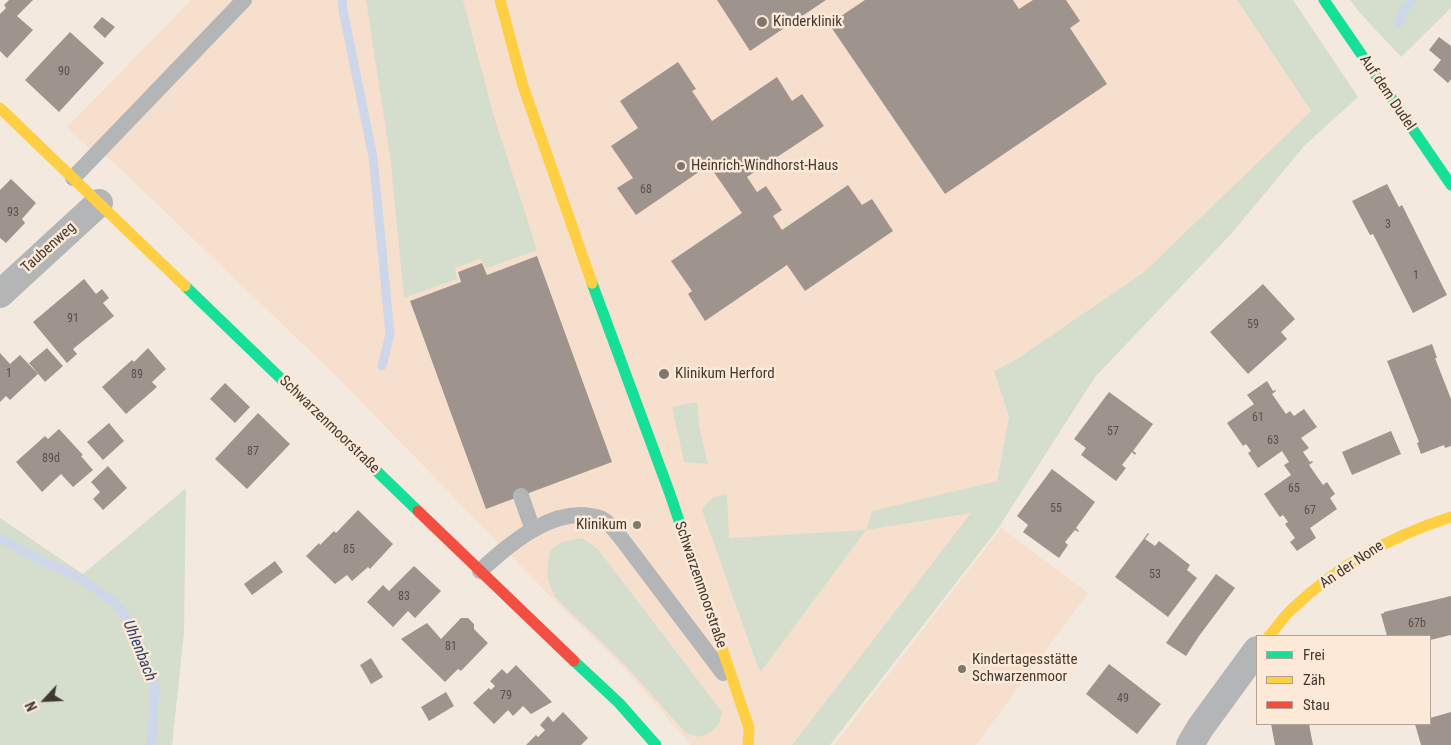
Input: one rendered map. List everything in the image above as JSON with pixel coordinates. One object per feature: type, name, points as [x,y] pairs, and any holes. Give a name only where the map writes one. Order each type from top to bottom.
[{"type":"street","name":"Schwarzenmoorstraße","points":[[500,0],[523,86],[578,246],[670,494],[749,728],[748,745]]},
{"type":"street","name":"Auf dem Dudel","points":[[1324,0],[1451,185]]},
{"type":"street","name":"Schwarzenmoorstraße","points":[[0,108],[619,703],[656,745]]},
{"type":"street","name":"Taubenweg","points":[[0,294],[99,203]]},
{"type":"street","name":"An der None","points":[[1270,635],[1291,610],[1358,557],[1432,522],[1451,517]]},
{"type":"street","points":[[1190,745],[1200,728],[1256,651]]},
{"type":"lane","points":[[72,178],[244,0]]},
{"type":"lane","points":[[521,496],[533,530]]},
{"type":"lane","points":[[480,571],[499,553],[533,530],[559,517],[582,515],[604,520],[643,566],[736,691]]},
{"type":"shaded area","name":"Klinikum Herford","points":[[191,0],[1237,0],[1311,111],[1144,272],[1017,359],[995,371],[1009,417],[997,481],[792,745],[691,745],[623,667],[552,598],[336,376],[110,159],[90,149],[67,127]]},
{"type":"shaded area","name":"Kindertagesstätte Schwarzenmoor","points":[[1001,528],[1088,593],[976,745],[834,745]]},
{"type":"green space","points":[[366,0],[463,0],[493,113],[537,250],[487,268],[480,259],[455,268],[457,279],[404,298],[391,163]]},
{"type":"green space","points":[[1237,0],[1293,0],[1358,97],[1305,145],[1231,234],[1095,377],[997,530],[830,745],[792,745],[971,513],[866,530],[872,511],[997,481],[1009,417],[994,371],[1017,359],[1144,272],[1311,111]]},
{"type":"green space","points":[[1350,0],[1451,0],[1451,8],[1401,57]]},
{"type":"green space","points":[[697,402],[699,426],[708,464],[684,462],[672,407]]},
{"type":"green space","points":[[186,488],[184,632],[172,745],[0,745],[0,518],[83,574]]},
{"type":"green space","points":[[727,494],[729,538],[866,530],[762,670],[759,670],[702,510],[705,506],[715,497]]},
{"type":"green space","points":[[582,538],[597,548],[722,712],[719,724],[710,733],[698,737],[686,733],[625,665],[555,597],[548,574],[550,550],[562,542]]},
{"type":"building","points":[[9,0],[33,0],[17,16],[33,30],[7,58],[0,51],[0,14],[6,8],[4,5]]},
{"type":"building","name":"Kinderklinik","points":[[717,0],[826,0],[750,51]]},
{"type":"building","points":[[865,0],[1013,0],[1019,9],[1033,0],[1066,0],[1080,21],[1070,28],[1107,84],[945,194],[829,24]]},
{"type":"building","points":[[102,17],[115,27],[105,38],[93,27]]},
{"type":"building","points":[[70,32],[104,63],[59,112],[25,80]]},
{"type":"building","points":[[1439,37],[1451,46],[1451,79],[1448,83],[1433,70],[1441,60],[1429,50]]},
{"type":"building","name":"Heinrich-Windhorst-Haus","points":[[678,62],[696,89],[692,91],[712,121],[777,77],[792,101],[802,94],[824,126],[747,177],[757,192],[766,186],[782,210],[773,216],[782,230],[848,185],[862,205],[872,199],[893,231],[805,291],[787,265],[705,321],[688,294],[692,291],[671,261],[742,213],[709,165],[636,215],[617,188],[633,178],[611,146],[638,128],[620,101]]},
{"type":"building","points":[[11,179],[36,203],[22,219],[25,223],[6,243],[0,238],[0,190]]},
{"type":"building","points":[[1387,184],[1399,207],[1402,205],[1447,295],[1413,313],[1373,234],[1370,235],[1352,201]]},
{"type":"building","points":[[537,256],[612,462],[486,509],[410,301],[461,282],[458,272],[482,263],[487,275]]},
{"type":"building","points":[[84,279],[96,294],[102,289],[109,298],[103,303],[114,316],[73,349],[77,354],[67,363],[33,322]]},
{"type":"building","points":[[1263,284],[1295,319],[1281,332],[1287,339],[1248,374],[1210,332]]},
{"type":"building","points":[[1432,344],[1437,358],[1435,358],[1451,399],[1451,446],[1445,448],[1444,445],[1421,454],[1417,443],[1419,442],[1387,361]]},
{"type":"building","points":[[47,348],[63,366],[45,382],[29,363]]},
{"type":"building","points":[[148,348],[166,369],[152,382],[157,387],[126,414],[102,387],[132,360],[134,362]]},
{"type":"building","points":[[0,353],[10,364],[20,355],[38,374],[10,400],[6,396],[0,402]]},
{"type":"building","points":[[1267,381],[1273,391],[1276,390],[1272,394],[1286,414],[1290,411],[1294,416],[1304,409],[1317,427],[1301,438],[1309,448],[1303,452],[1310,462],[1313,462],[1309,465],[1323,485],[1327,482],[1335,494],[1330,498],[1337,509],[1310,528],[1316,538],[1297,551],[1290,542],[1295,538],[1285,524],[1288,522],[1283,515],[1279,516],[1264,494],[1291,475],[1284,465],[1289,462],[1282,451],[1258,468],[1248,453],[1251,451],[1246,444],[1243,446],[1227,423],[1254,404],[1247,395]]},
{"type":"building","points":[[225,383],[250,407],[235,423],[210,399]]},
{"type":"building","points":[[1109,392],[1153,424],[1133,451],[1136,453],[1135,455],[1132,452],[1122,465],[1126,468],[1116,481],[1081,455],[1086,448],[1074,439]]},
{"type":"building","points":[[258,413],[290,444],[247,489],[215,459]]},
{"type":"building","points":[[109,423],[124,441],[103,460],[87,442]]},
{"type":"building","points":[[59,429],[83,455],[81,456],[93,470],[73,487],[61,474],[42,492],[16,462],[45,436],[48,439]]},
{"type":"building","points":[[1391,431],[1401,454],[1352,475],[1342,452]]},
{"type":"building","points":[[108,466],[127,488],[103,510],[93,499],[100,492],[91,482]]},
{"type":"building","points":[[1052,469],[1095,502],[1076,528],[1079,531],[1075,530],[1065,542],[1068,545],[1059,558],[1023,532],[1028,525],[1017,516]]},
{"type":"building","points":[[358,510],[393,544],[370,569],[368,567],[352,581],[347,575],[335,584],[306,556],[334,531],[336,533]]},
{"type":"building","points":[[1148,533],[1145,539],[1155,546],[1159,541],[1190,565],[1187,570],[1197,578],[1168,617],[1115,577]]},
{"type":"building","points":[[275,561],[283,572],[252,595],[244,584]]},
{"type":"building","points":[[414,566],[441,591],[415,618],[408,611],[393,627],[367,602],[383,585],[389,591]]},
{"type":"building","points":[[1216,574],[1235,588],[1186,656],[1166,643]]},
{"type":"building","points":[[1451,596],[1451,635],[1431,640],[1431,635],[1387,635],[1381,614]]},
{"type":"building","points":[[461,618],[468,618],[474,624],[474,629],[488,643],[461,671],[458,669],[445,682],[401,639],[427,623],[441,639]]},
{"type":"building","points":[[371,658],[383,677],[371,684],[360,665]]},
{"type":"building","points":[[1109,664],[1161,704],[1137,734],[1086,694]]},
{"type":"building","points":[[516,665],[552,702],[531,714],[523,706],[513,716],[508,710],[494,724],[473,703],[489,688],[491,690],[495,686],[490,681],[502,669],[507,674]]},
{"type":"building","points":[[446,692],[454,706],[429,721],[421,707]]},
{"type":"building","points":[[563,712],[588,738],[581,745],[526,745],[536,735],[538,737],[545,730],[540,725],[548,716],[553,722]]},
{"type":"building","points":[[1451,712],[1451,745],[1421,745],[1415,725],[1431,725],[1431,718]]},
{"type":"building","points":[[1271,725],[1309,725],[1313,745],[1275,745]]},
{"type":"waterway","points":[[342,0],[373,157],[390,334],[382,366]]},
{"type":"waterway","points":[[1399,23],[1403,11],[1412,0]]},
{"type":"waterway","name":"Uhlenbach","points":[[0,538],[34,557],[80,578],[115,603],[132,625],[155,686],[151,745]]},
{"type":"traffic: fast","points":[[1324,0],[1451,185]]},
{"type":"traffic: fast","points":[[592,283],[670,494],[693,562]]},
{"type":"traffic: fast","points":[[185,286],[418,511]]},
{"type":"traffic: fast","points":[[574,661],[619,703],[656,745]]},
{"type":"traffic: slow","points":[[500,0],[523,86],[592,283]]},
{"type":"traffic: slow","points":[[0,108],[185,286]]},
{"type":"traffic: slow","points":[[1270,635],[1286,615],[1309,593],[1346,566],[1407,533],[1451,517]]},
{"type":"traffic: slow","points":[[693,562],[749,728],[748,745]]},
{"type":"traffic: jam","points":[[418,511],[574,661]]},
{"type":"place","name":"Kinderklinik","points":[[762,22]]},
{"type":"place","name":"Heinrich-Windhorst-Haus","points":[[681,166]]},
{"type":"place","name":"Klinikum Herford","points":[[664,374]]},
{"type":"place","name":"Klinikum","points":[[637,525]]},
{"type":"place","name":"Kindertagesstätte Schwarzenmoor","points":[[962,669]]}]
